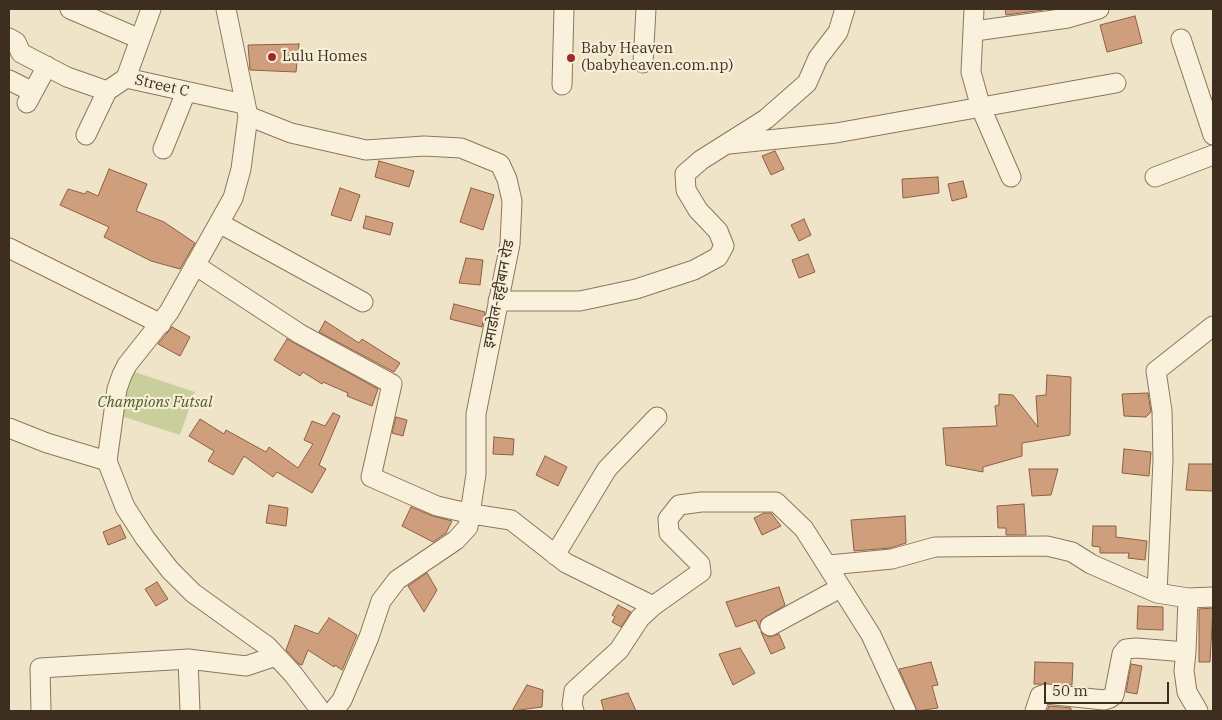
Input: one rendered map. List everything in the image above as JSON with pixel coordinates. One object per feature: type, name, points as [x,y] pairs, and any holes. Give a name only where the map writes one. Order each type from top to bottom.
[{"type":"street","points":[[70,9],[140,39]]},
{"type":"street","points":[[126,78],[151,9]]},
{"type":"street","points":[[226,9],[246,110],[241,169],[233,198],[161,324],[127,365],[122,375],[118,389],[107,461],[126,507],[145,538],[170,570],[193,593],[267,646],[310,695],[319,711]]},
{"type":"street","points":[[562,85],[564,9]]},
{"type":"street","points":[[643,63],[646,9]]},
{"type":"street","points":[[498,302],[580,301],[636,289],[694,270],[718,258],[724,246],[718,231],[698,210],[686,190],[685,174],[701,160],[766,119],[806,83],[818,58],[838,32],[845,9]]},
{"type":"street","points":[[974,9],[971,72],[981,108],[1011,177]]},
{"type":"street","points":[[974,31],[1041,15],[1068,18],[1099,9]]},
{"type":"street","points":[[9,38],[16,42],[21,53],[67,77],[107,91],[86,135]]},
{"type":"street","points":[[1181,39],[1209,109],[1213,135]]},
{"type":"street","points":[[9,80],[30,97],[47,66]]},
{"type":"street","name":"Street C","points":[[107,91],[126,78],[186,92],[246,110]]},
{"type":"street","points":[[726,144],[836,133],[1116,83]]},
{"type":"street","points":[[162,149],[186,92]]},
{"type":"street","name":"इमाडोल-हट्टीबान रोड","points":[[246,110],[291,133],[366,150],[424,146],[461,148],[500,164],[507,179],[512,201],[510,244],[476,414],[476,474],[472,514],[468,528],[456,540],[397,580],[381,602],[349,682],[333,711]]},
{"type":"street","points":[[1155,176],[1213,155]]},
{"type":"street","points":[[218,223],[363,302]]},
{"type":"street","points":[[9,248],[161,324]]},
{"type":"street","points":[[195,265],[300,334],[392,384],[370,477],[437,506],[511,520],[566,563],[653,606]]},
{"type":"street","points":[[1157,593],[1163,460],[1162,411],[1156,371],[1213,326]]},
{"type":"street","points":[[555,555],[607,469],[657,417]]},
{"type":"street","points":[[9,428],[47,443],[107,461]]},
{"type":"street","points":[[574,711],[572,705],[574,691],[619,650],[640,618],[653,606],[701,572],[700,564],[669,533],[668,518],[679,505],[701,502],[776,502],[804,529],[829,565],[840,588],[871,634],[906,711]]},
{"type":"street","points":[[829,565],[892,559],[935,547],[1047,546],[1072,552],[1091,564],[1157,593],[1188,598],[1213,597]]},
{"type":"street","points":[[770,626],[840,588]]},
{"type":"street","points":[[1188,598],[1184,671],[1187,692],[1198,711]]},
{"type":"street","points":[[1035,711],[1040,696],[1046,694],[1104,700],[1110,698],[1114,695],[1122,654],[1126,650],[1136,648],[1186,652]]},
{"type":"street","points":[[41,711],[40,668],[188,659],[246,666],[276,656]]},
{"type":"street","points":[[188,659],[190,711]]},
{"type":"green space","name":"Champions Futsal","points":[[129,370],[195,392],[180,435],[115,414]]},
{"type":"building","points":[[1005,9],[1043,9],[1043,10],[1006,15]]},
{"type":"building","points":[[1135,16],[1142,43],[1107,52],[1100,25]]},
{"type":"building","name":"Lulu Homes","points":[[299,44],[296,72],[250,70],[248,45]]},
{"type":"building","points":[[775,151],[784,169],[771,175],[762,156]]},
{"type":"building","points":[[379,161],[414,171],[409,187],[375,177]]},
{"type":"building","points":[[109,169],[147,184],[136,211],[164,222],[195,243],[180,269],[151,261],[104,237],[109,227],[60,205],[68,189],[85,194],[87,191],[98,196]]},
{"type":"building","points":[[938,177],[939,193],[903,198],[902,179]]},
{"type":"building","points":[[963,181],[967,197],[952,201],[948,184]]},
{"type":"building","points":[[340,188],[360,195],[351,221],[331,215]]},
{"type":"building","points":[[471,188],[494,195],[483,230],[460,222]]},
{"type":"building","points":[[366,216],[393,223],[390,235],[363,228]]},
{"type":"building","points":[[804,219],[811,235],[799,241],[791,225]]},
{"type":"building","points":[[808,254],[815,272],[799,278],[792,260]]},
{"type":"building","points":[[466,258],[483,260],[480,285],[459,283]]},
{"type":"building","points":[[454,304],[485,312],[482,327],[450,319]]},
{"type":"building","points":[[325,321],[359,343],[362,339],[400,363],[394,372],[319,332]]},
{"type":"building","points":[[172,327],[190,337],[180,356],[158,344]]},
{"type":"building","points":[[287,339],[378,389],[372,406],[347,396],[348,393],[323,382],[322,384],[303,372],[300,376],[274,360]]},
{"type":"building","points":[[1047,375],[1071,377],[1070,435],[1022,443],[1022,456],[983,467],[983,472],[946,465],[943,428],[997,426],[995,406],[999,405],[999,394],[1013,395],[1038,427],[1036,396],[1046,395]]},
{"type":"building","points":[[1148,393],[1151,412],[1146,417],[1124,416],[1122,394]]},
{"type":"building","points":[[333,413],[340,416],[319,465],[326,469],[312,493],[277,472],[273,477],[244,456],[233,475],[208,461],[214,451],[189,436],[200,419],[224,434],[226,430],[266,452],[269,447],[298,468],[313,444],[304,440],[312,421],[325,426]]},
{"type":"building","points":[[396,417],[407,420],[403,436],[392,433]]},
{"type":"building","points":[[494,437],[514,439],[513,455],[493,454]]},
{"type":"building","points":[[1124,449],[1151,452],[1149,476],[1122,473]]},
{"type":"building","points":[[545,456],[567,467],[558,486],[536,475]]},
{"type":"building","points":[[1189,464],[1213,464],[1213,491],[1186,490]]},
{"type":"building","points":[[1029,469],[1058,469],[1051,495],[1032,496]]},
{"type":"building","points":[[1024,504],[1026,535],[1006,535],[1006,528],[998,528],[997,506]]},
{"type":"building","points":[[269,505],[288,508],[286,526],[266,523]]},
{"type":"building","points":[[411,507],[452,521],[446,533],[433,542],[402,526]]},
{"type":"building","points":[[764,513],[771,513],[781,526],[762,535],[754,518]]},
{"type":"building","points":[[905,516],[906,543],[890,548],[854,551],[851,520]]},
{"type":"building","points":[[120,525],[126,538],[108,545],[103,532]]},
{"type":"building","points":[[1093,526],[1116,526],[1116,537],[1147,541],[1145,560],[1128,558],[1129,553],[1100,553],[1100,547],[1092,546]]},
{"type":"building","points":[[427,573],[437,590],[424,612],[408,586]]},
{"type":"building","points":[[157,582],[168,599],[156,606],[145,589]]},
{"type":"building","points":[[779,587],[785,605],[761,620],[760,629],[756,620],[736,627],[726,602]]},
{"type":"building","points":[[618,605],[631,612],[621,627],[612,622],[615,617],[612,615]]},
{"type":"building","points":[[1138,606],[1163,607],[1163,630],[1137,629]]},
{"type":"building","points":[[1213,608],[1210,662],[1199,662],[1199,609]]},
{"type":"building","points":[[329,618],[357,635],[342,670],[308,650],[302,665],[299,664],[286,650],[295,625],[318,634]]},
{"type":"building","points":[[761,632],[769,637],[779,634],[785,648],[771,654]]},
{"type":"building","points":[[740,648],[755,673],[733,685],[719,654]]},
{"type":"building","points":[[931,662],[938,685],[932,686],[938,708],[917,711],[899,669]]},
{"type":"building","points":[[1035,662],[1073,663],[1072,685],[1034,684]]},
{"type":"building","points":[[1131,664],[1142,666],[1137,694],[1126,692]]},
{"type":"building","points":[[527,685],[543,690],[542,707],[512,711]]},
{"type":"building","points":[[628,693],[636,711],[604,711],[601,700]]},
{"type":"building","points":[[1049,706],[1071,708],[1071,711],[1047,711]]},
{"type":"place","name":"Lulu Homes","points":[[272,57]]},
{"type":"place","name":"Baby Heaven (babyheaven.com.np)","points":[[571,58]]}]
